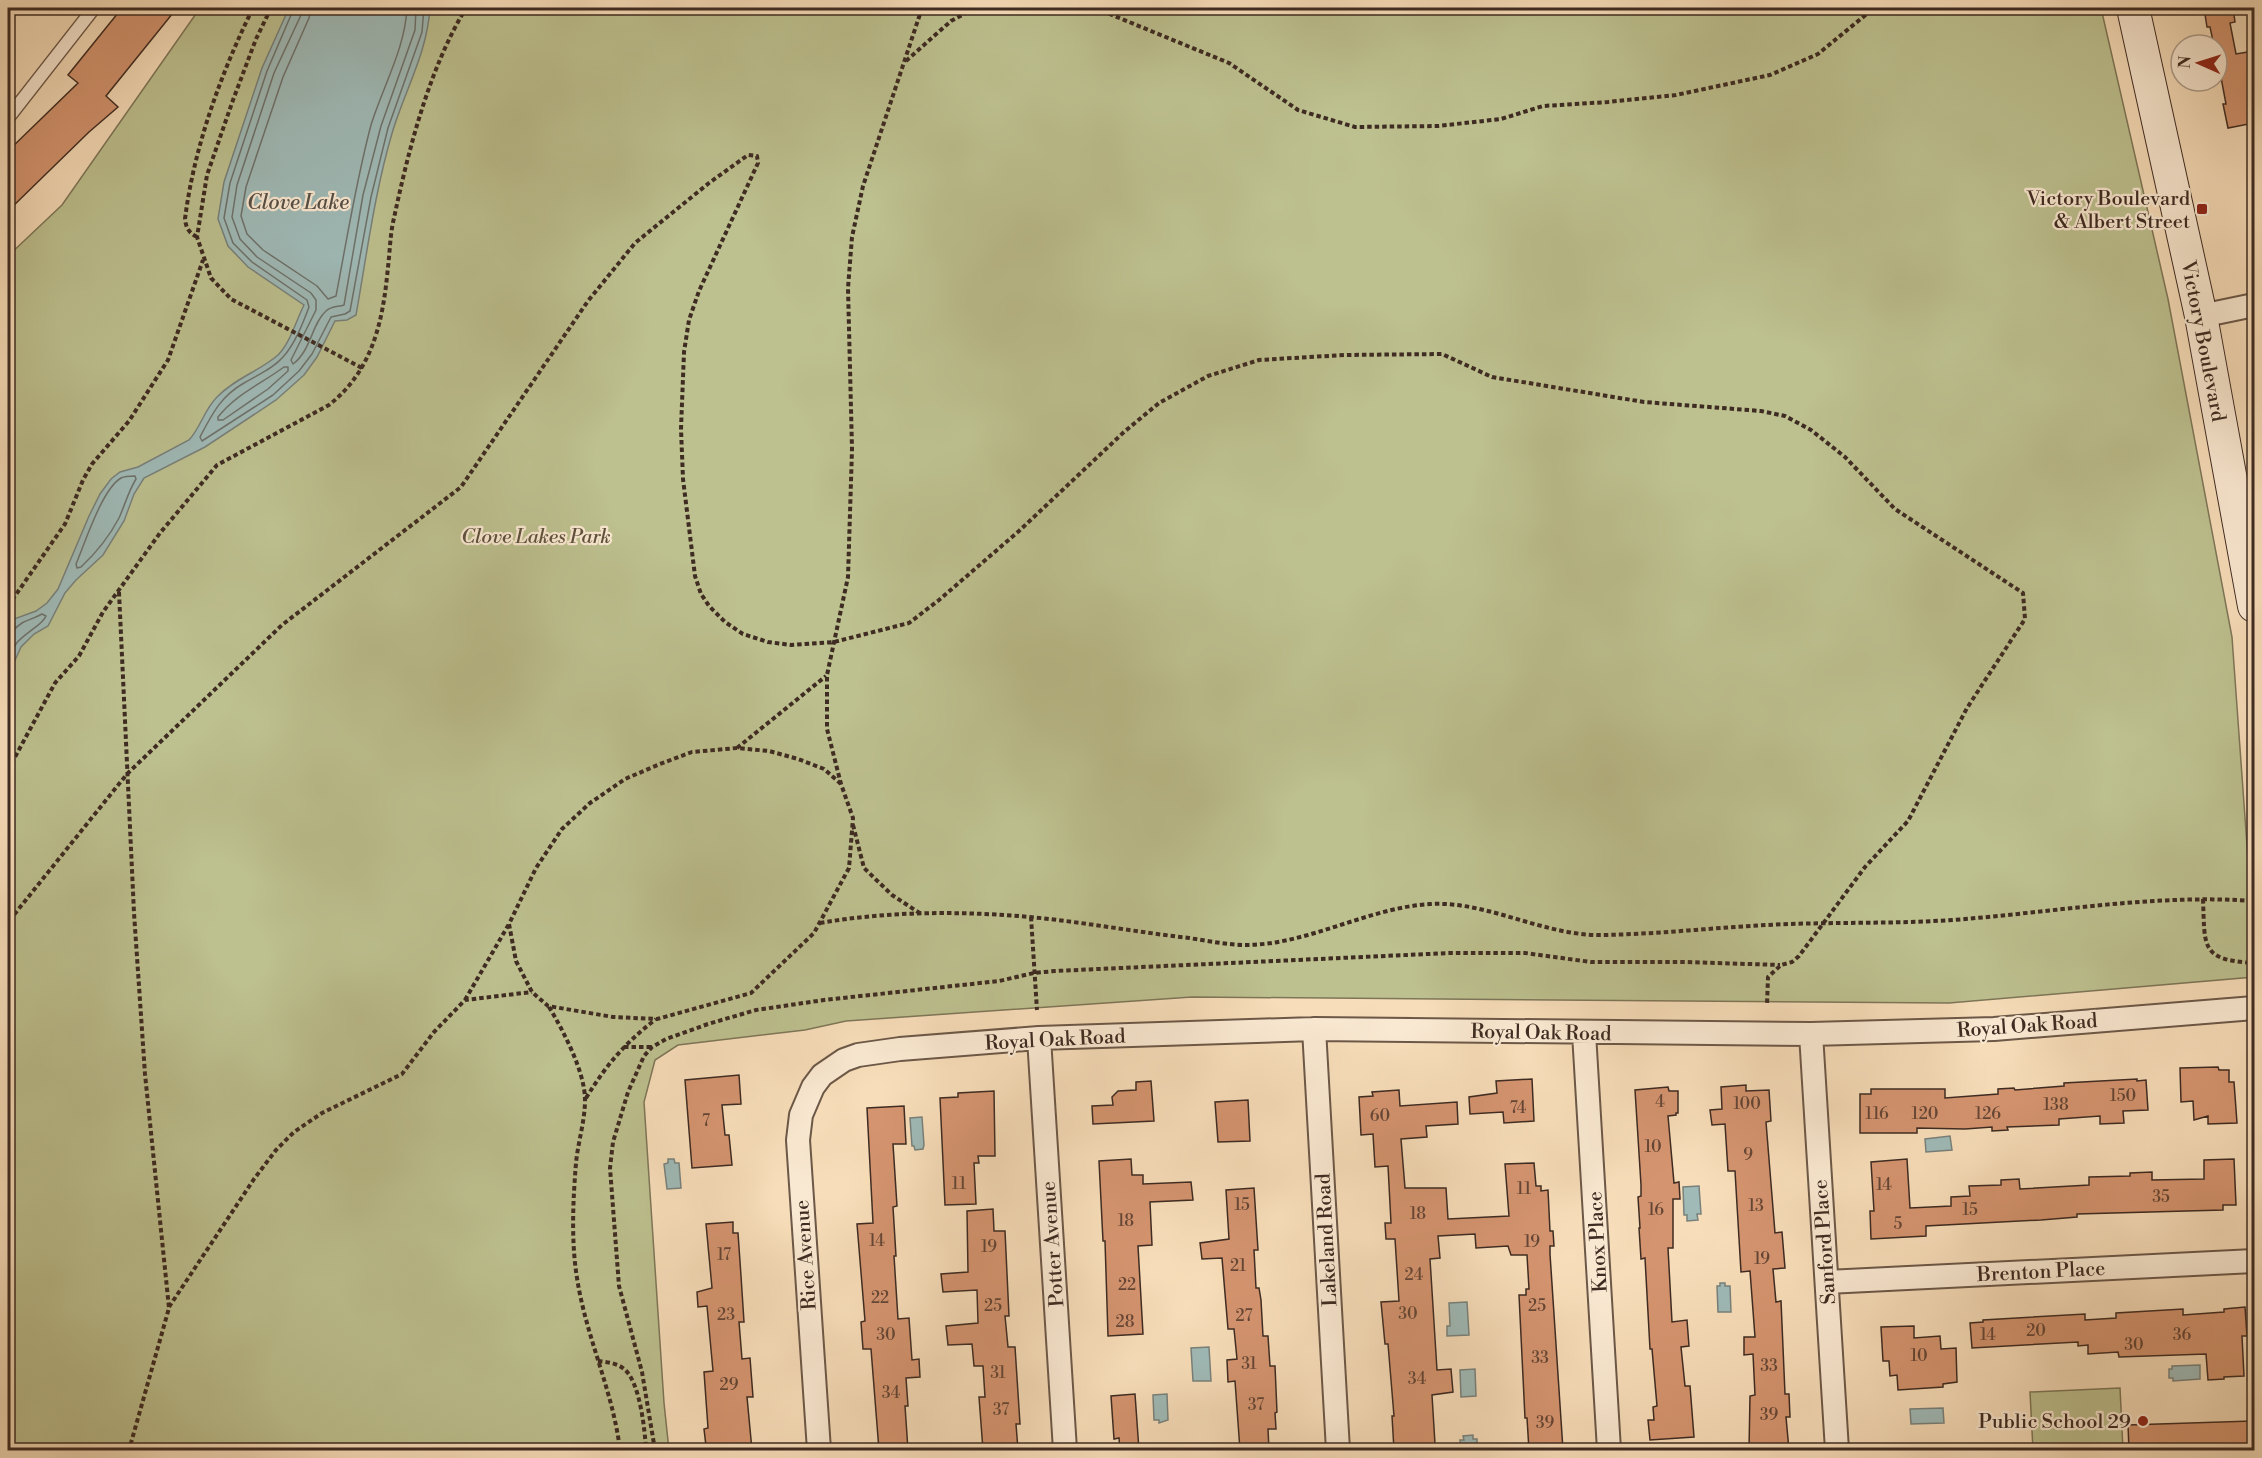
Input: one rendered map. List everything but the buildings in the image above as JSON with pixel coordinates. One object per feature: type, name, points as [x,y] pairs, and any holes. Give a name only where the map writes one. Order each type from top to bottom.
[{"type":"main road","name":"Victory Boulevard","points":[[2133,8],[2201,316],[2254,606]]},
{"type":"street","points":[[2201,316],[2254,305]]},
{"type":"street","name":"Royal Oak Road","points":[[831,1068],[858,1055],[900,1049],[1039,1038],[1314,1029],[1811,1034],[1994,1029],[2254,1008]]},
{"type":"street","name":"Lakeland Road","points":[[1314,1029],[1338,1450]]},
{"type":"street","name":"Knox Place","points":[[1584,1033],[1609,1450]]},
{"type":"street","name":"Sanford Place","points":[[1811,1034],[1838,1450]]},
{"type":"street","name":"Potter Avenue","points":[[1039,1038],[1065,1450]]},
{"type":"street","name":"Rice Avenue","points":[[819,1450],[798,1140],[801,1115],[807,1100],[822,1075],[831,1068]]},
{"type":"street","name":"Brenton Place","points":[[1827,1282],[2254,1261]]},
{"type":"lane","points":[[8,118],[94,8]]},
{"type":"path","points":[[197,237],[191,234],[186,227],[185,219],[198,158],[210,111],[253,8]]},
{"type":"path","points":[[271,8],[232,100],[207,175],[197,237],[203,259],[212,278],[231,299],[362,368]]},
{"type":"path","points":[[8,770],[55,683],[79,656],[118,590],[160,533],[217,465],[329,405],[345,392],[362,368],[380,328],[392,224],[405,166],[440,62],[466,8]]},
{"type":"path","points":[[921,914],[892,895],[864,868],[827,729],[827,675],[848,578],[852,449],[848,288],[852,237],[863,186],[922,8]]},
{"type":"path","points":[[905,62],[951,21],[975,8]]},
{"type":"path","points":[[1095,8],[1229,63],[1298,110],[1355,127],[1438,126],[1501,119],[1543,106],[1676,95],[1770,75],[1818,54],[1874,8]]},
{"type":"path","points":[[8,928],[13,916],[127,774],[282,625],[461,487],[588,301],[635,243],[708,183],[748,155],[758,156],[758,163],[699,291],[689,320],[684,352],[681,429],[683,478],[695,576],[701,594],[709,606],[725,622],[743,634],[768,642],[791,645],[834,642],[909,623],[1019,531],[1124,432],[1159,403],[1208,376],[1259,360],[1344,355],[1442,354],[1492,377],[1644,402],[1761,411],[1785,416],[1811,430],[1845,457],[1895,509],[2023,593],[2025,619],[1967,708],[1908,821],[1865,867],[1799,956],[1792,962],[1781,965],[1768,977],[1767,1005]]},
{"type":"path","points":[[8,606],[65,524],[92,464],[129,421],[168,360],[203,259]]},
{"type":"path","points":[[118,590],[144,1062],[168,1308]]},
{"type":"path","points":[[737,747],[827,675]]},
{"type":"path","points":[[129,1450],[168,1308],[254,1179],[276,1150],[294,1132],[322,1113],[402,1074],[434,1032],[465,1000],[509,924],[536,868],[562,829],[590,802],[626,779],[692,752],[737,747],[769,751],[798,759],[824,769],[841,784]]},
{"type":"path","points":[[548,1006],[613,1017],[657,1019],[751,993],[814,933],[849,868],[852,821]]},
{"type":"path","points":[[2203,899],[2206,945],[2212,953],[2229,962],[2254,963]]},
{"type":"path","points":[[819,923],[847,918],[921,914],[1031,917],[1245,945],[1289,941],[1397,909],[1438,904],[1474,908],[1549,927],[1596,935],[1788,924],[1925,922],[2139,902],[2203,899],[2254,902]]},
{"type":"path","points":[[1031,917],[1037,1010]]},
{"type":"path","points":[[509,924],[516,961],[532,992],[548,1006],[560,1025],[576,1059],[585,1098],[576,1164],[574,1233],[577,1277],[598,1361],[617,1422],[620,1450]]},
{"type":"path","points":[[465,1000],[532,992]]},
{"type":"path","points":[[585,1098],[603,1070],[623,1047],[657,1019]]},
{"type":"path","points":[[623,1047],[652,1047]]},
{"type":"path","points":[[598,1361],[615,1363],[626,1370],[633,1381],[641,1411],[646,1450]]},
{"type":"green space","name":"Clove Lakes Park","points":[[200,8],[2101,8],[2168,299],[2232,637],[2254,943],[2254,977],[1949,1003],[1192,997],[846,1021],[805,1030],[678,1045],[655,1060],[644,1102],[669,1450],[8,1450],[8,256],[62,205]]},
{"type":"green space","points":[[2120,1388],[2123,1450],[2033,1450],[2030,1392]]},
{"type":"water","name":"Clove Lake","points":[[289,8],[430,8],[425,40],[393,130],[381,176],[356,315],[347,320],[335,321],[317,357],[304,375],[276,400],[205,447],[144,478],[134,494],[124,521],[103,555],[65,593],[48,626],[34,634],[21,647],[8,676],[8,630],[14,619],[36,611],[47,603],[58,589],[89,516],[111,479],[120,472],[138,467],[189,440],[209,407],[224,390],[278,355],[289,338],[304,305],[248,267],[228,246],[218,219],[224,182],[262,68]]},
{"type":"water","points":[[922,1117],[924,1145],[923,1149],[915,1150],[912,1146],[910,1118]]},
{"type":"water","points":[[1950,1136],[1952,1150],[1926,1152],[1925,1139]]},
{"type":"water","points":[[668,1159],[674,1159],[675,1163],[679,1163],[681,1188],[667,1189],[664,1164],[668,1163]]},
{"type":"water","points":[[1699,1186],[1701,1214],[1697,1214],[1698,1220],[1687,1221],[1687,1215],[1684,1215],[1683,1187]]},
{"type":"water","points":[[1720,1283],[1730,1286],[1731,1312],[1718,1312],[1717,1286],[1720,1286]]},
{"type":"water","points":[[1467,1302],[1469,1335],[1447,1336],[1447,1326],[1450,1326],[1449,1303]]},
{"type":"water","points":[[1209,1347],[1211,1381],[1193,1381],[1191,1348]]},
{"type":"water","points":[[2200,1365],[2200,1379],[2173,1381],[2173,1378],[2169,1378],[2169,1369],[2172,1369],[2172,1366]]},
{"type":"water","points":[[1475,1369],[1476,1396],[1461,1397],[1460,1370]]},
{"type":"water","points":[[1167,1394],[1168,1420],[1159,1423],[1159,1420],[1154,1420],[1153,1395]]},
{"type":"water","points":[[1943,1408],[1944,1423],[1911,1424],[1910,1409]]},
{"type":"water","points":[[1473,1435],[1473,1439],[1477,1439],[1477,1450],[1461,1450],[1460,1440],[1464,1440],[1463,1436]]},
{"type":"place","name":"Victory Boulevard & Albert Street","points":[[2202,209]]},
{"type":"place","name":"Public School 29","points":[[2143,1421]]}]
